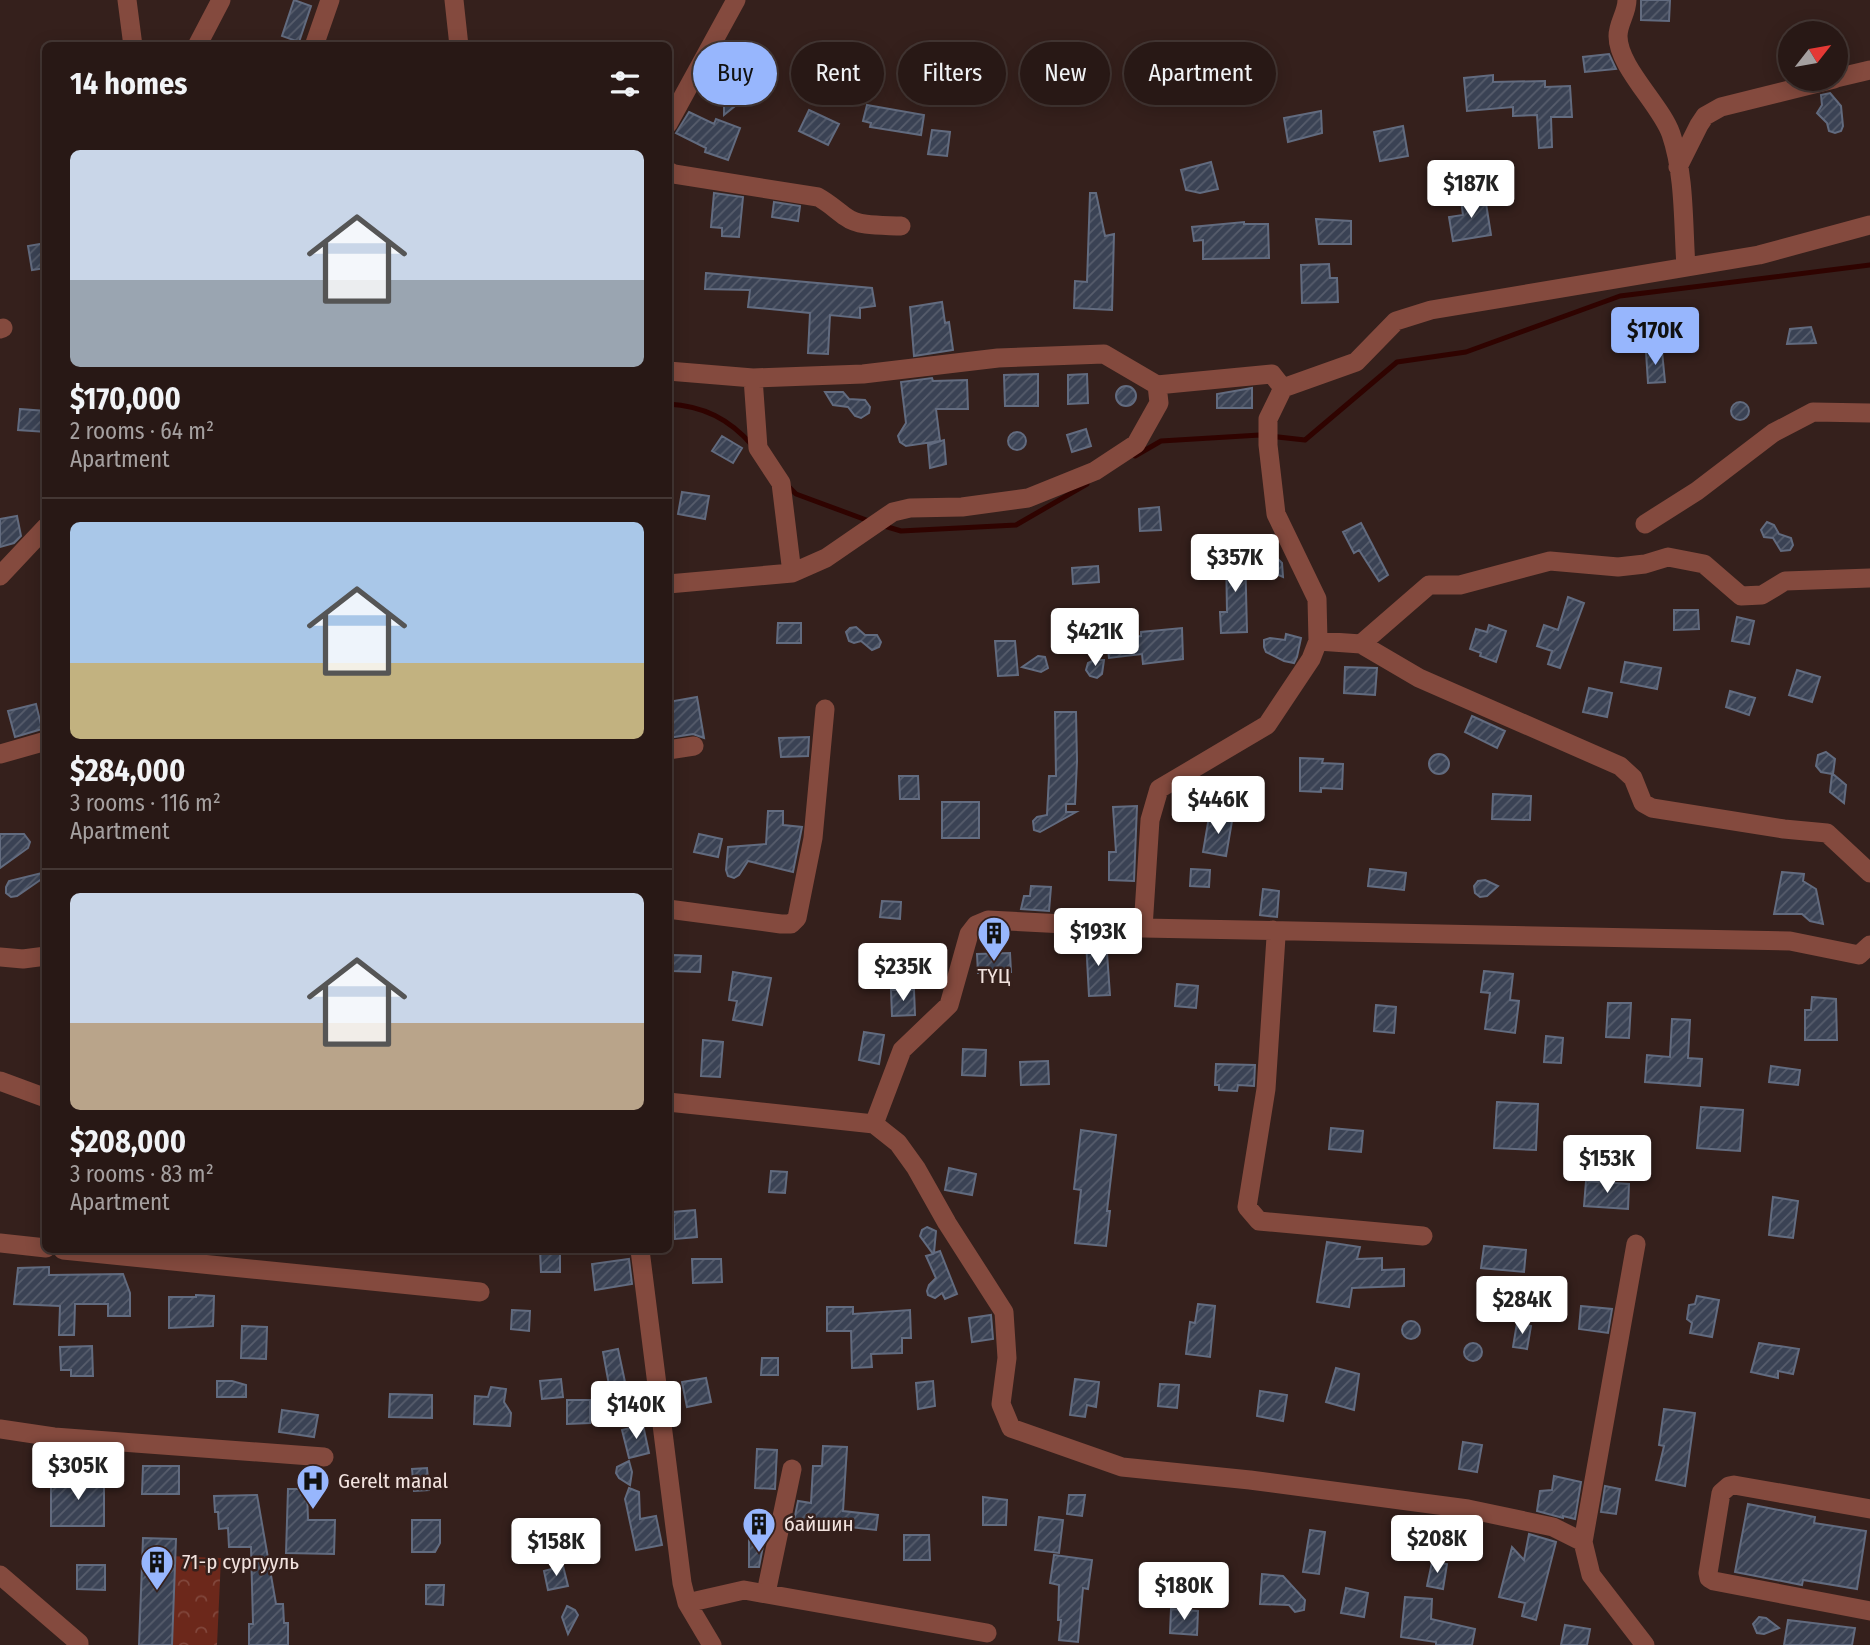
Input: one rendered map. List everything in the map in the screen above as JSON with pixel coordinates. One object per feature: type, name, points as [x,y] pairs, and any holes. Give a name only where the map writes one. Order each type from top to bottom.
[{"type":"street","points":[[127,0],[132,42]]},
{"type":"street","points":[[199,42],[221,0]]},
{"type":"street","points":[[315,42],[330,0]]},
{"type":"street","points":[[454,0],[459,42]]},
{"type":"street","points":[[672,117],[736,0]]},
{"type":"street","points":[[1627,0],[1627,11],[1620,24],[1618,37],[1623,55],[1643,90],[1667,123],[1672,136],[1678,167],[1686,267]]},
{"type":"street","points":[[1848,75],[1870,71]]},
{"type":"street","points":[[1678,167],[1705,116],[1721,107],[1784,91]]},
{"type":"street","points":[[672,173],[818,197],[835,206],[847,218],[860,223],[901,226]]},
{"type":"street","points":[[1143,928],[1150,820],[1159,789],[1267,725],[1311,659],[1318,641],[1317,599],[1276,514],[1268,419],[1283,388],[1356,362],[1396,321],[1431,310],[1759,255],[1870,225]]},
{"type":"street","points":[[672,371],[753,378],[863,374],[998,358],[1104,354],[1157,385],[1272,374],[1283,388]]},
{"type":"street","points":[[753,378],[758,448],[781,483],[792,573]]},
{"type":"street","points":[[672,584],[792,573],[825,558],[893,512],[910,508],[962,507],[1028,498],[1095,471],[1136,443],[1159,402],[1157,385]]},
{"type":"street","points":[[1645,524],[1697,491],[1773,433],[1813,412],[1870,413]]},
{"type":"street","points":[[0,576],[42,531]]},
{"type":"street","points":[[1361,645],[1429,585],[1460,585],[1550,561],[1618,567],[1645,564],[1668,557],[1704,564],[1741,596],[1762,595],[1785,581],[1870,578]]},
{"type":"street","points":[[1318,641],[1361,645],[1419,678],[1620,766],[1633,778],[1643,803],[1653,808],[1783,829],[1827,832],[1870,873]]},
{"type":"street","points":[[672,910],[780,924],[791,924],[797,918],[813,838],[825,709]]},
{"type":"street","points":[[0,754],[42,742]]},
{"type":"street","points":[[672,749],[694,746]]},
{"type":"street","points":[[874,1124],[902,1051],[949,1005],[969,934],[976,925],[988,920],[1143,928],[1790,942],[1859,955],[1870,946]]},
{"type":"street","points":[[1273,930],[1276,937],[1266,1089],[1247,1207],[1259,1221],[1423,1236]]},
{"type":"street","points":[[0,957],[23,959],[42,957]]},
{"type":"street","points":[[0,1081],[42,1097]]},
{"type":"street","points":[[672,1102],[874,1124],[898,1143],[1004,1312],[1007,1358],[1001,1404],[1011,1428],[1122,1467],[1250,1480],[1468,1509],[1553,1527],[1584,1542]]},
{"type":"street","points":[[0,1243],[42,1248]]},
{"type":"street","points":[[1636,1244],[1584,1542],[1591,1576],[1645,1645]]},
{"type":"street","points":[[93,1253],[480,1292]]},
{"type":"street","points":[[640,1253],[682,1583],[687,1603],[712,1645]]},
{"type":"street","points":[[0,1429],[54,1437],[324,1457]]},
{"type":"street","points":[[766,1593],[792,1469]]},
{"type":"street","points":[[1870,1509],[1729,1486],[1721,1493],[1708,1573],[1709,1578],[1714,1581],[1870,1611]]},
{"type":"street","points":[[0,1575],[79,1645]]},
{"type":"street","points":[[687,1603],[744,1590],[987,1633]]},
{"type":"green space","points":[[168,1556],[221,1558],[217,1645],[164,1645]]},
{"type":"building","points":[[294,0],[311,6],[299,42],[282,36]]},
{"type":"building","points":[[1641,0],[1670,0],[1669,21],[1641,20]]},
{"type":"building","points":[[1609,54],[1616,69],[1585,72],[1583,57]]},
{"type":"building","points":[[1493,75],[1493,82],[1545,81],[1545,87],[1570,86],[1572,117],[1551,117],[1552,147],[1539,148],[1537,115],[1513,116],[1513,107],[1467,111],[1464,78]]},
{"type":"building","points":[[1830,93],[1841,106],[1843,126],[1841,131],[1835,133],[1829,131],[1827,123],[1817,113],[1822,105],[1821,95]]},
{"type":"building","points":[[724,105],[736,105],[724,115]]},
{"type":"building","points":[[867,105],[924,115],[921,135],[870,127],[871,123],[863,121]]},
{"type":"building","points":[[809,110],[839,124],[828,145],[799,131]]},
{"type":"building","points":[[1321,111],[1322,133],[1288,142],[1284,118]]},
{"type":"building","points":[[689,112],[714,124],[716,119],[740,128],[728,160],[705,152],[706,148],[676,133]]},
{"type":"building","points":[[1403,126],[1408,156],[1380,161],[1374,132]]},
{"type":"building","points":[[932,130],[950,132],[947,156],[928,154]]},
{"type":"building","points":[[1211,162],[1218,189],[1200,193],[1186,190],[1181,170]]},
{"type":"building","points":[[714,193],[743,197],[739,237],[722,236],[722,228],[711,227]]},
{"type":"building","points":[[1090,193],[1096,193],[1105,236],[1114,234],[1112,310],[1074,308],[1075,281],[1087,282]]},
{"type":"building","points":[[1485,197],[1491,235],[1453,241],[1449,217],[1463,215],[1461,200]]},
{"type":"building","points":[[774,202],[800,206],[798,221],[772,217]]},
{"type":"building","points":[[1316,219],[1351,221],[1351,244],[1319,244]]},
{"type":"building","points":[[1244,222],[1268,224],[1269,258],[1203,259],[1203,240],[1194,241],[1192,227]]},
{"type":"building","points":[[42,244],[42,269],[32,270],[28,246]]},
{"type":"building","points":[[1329,264],[1330,278],[1337,278],[1338,302],[1302,303],[1301,265]]},
{"type":"building","points":[[706,273],[872,288],[875,306],[860,308],[860,318],[830,315],[828,354],[808,353],[810,313],[748,307],[750,290],[705,289]]},
{"type":"building","points":[[942,302],[945,323],[949,322],[953,350],[914,356],[910,307]]},
{"type":"building","points":[[1811,327],[1816,343],[1787,344],[1790,329]]},
{"type":"building","points":[[1662,351],[1665,382],[1648,383],[1646,352]]},
{"type":"building","points":[[1038,374],[1038,406],[1005,406],[1004,375]]},
{"type":"building","points":[[1087,374],[1088,403],[1068,404],[1068,375]]},
{"type":"building","points":[[932,378],[933,381],[967,380],[968,409],[936,409],[940,441],[906,446],[900,442],[898,436],[906,423],[901,382]]},
{"type":"building","points":[[1126,386],[1133,389],[1136,396],[1133,403],[1126,406],[1119,403],[1116,396],[1119,389]]},
{"type":"building","points":[[1252,388],[1252,408],[1217,408],[1217,394]]},
{"type":"building","points":[[825,392],[843,392],[849,399],[865,400],[870,407],[869,413],[861,418],[855,416],[848,407],[833,405]]},
{"type":"building","points":[[1736,402],[1744,402],[1749,411],[1747,418],[1736,420],[1731,415],[1731,407]]},
{"type":"building","points":[[20,409],[42,411],[42,432],[18,430]]},
{"type":"building","points":[[1086,429],[1091,446],[1072,452],[1067,435]]},
{"type":"building","points":[[1013,432],[1021,432],[1026,441],[1024,448],[1013,450],[1008,445],[1008,437]]},
{"type":"building","points":[[722,436],[742,448],[733,463],[712,451]]},
{"type":"building","points":[[944,440],[946,464],[930,468],[928,445]]},
{"type":"building","points":[[682,492],[709,496],[705,519],[678,514]]},
{"type":"building","points":[[1159,507],[1161,530],[1140,531],[1139,509]]},
{"type":"building","points":[[17,516],[21,536],[14,543],[0,547],[0,519]]},
{"type":"building","points":[[1767,522],[1774,525],[1779,534],[1791,538],[1793,545],[1790,550],[1781,551],[1773,538],[1764,537],[1761,530]]},
{"type":"building","points":[[1361,523],[1388,575],[1379,581],[1359,550],[1354,553],[1343,532]]},
{"type":"building","points":[[1245,549],[1247,632],[1221,633],[1220,612],[1227,612],[1226,552]]},
{"type":"building","points":[[1275,556],[1282,563],[1283,577],[1262,565],[1269,557]]},
{"type":"building","points":[[1098,566],[1099,582],[1073,584],[1072,568]]},
{"type":"building","points":[[1568,597],[1584,603],[1560,668],[1548,664],[1552,651],[1537,646],[1544,625],[1558,630]]},
{"type":"building","points":[[1674,610],[1698,610],[1699,629],[1674,630]]},
{"type":"building","points":[[1737,617],[1754,621],[1749,644],[1732,641]]},
{"type":"building","points":[[778,623],[801,623],[801,643],[777,643]]},
{"type":"building","points":[[1489,625],[1506,631],[1496,662],[1470,649],[1476,629],[1487,632]]},
{"type":"building","points":[[856,627],[865,635],[877,635],[881,642],[879,647],[872,650],[861,641],[849,641],[846,632]]},
{"type":"building","points":[[1182,628],[1183,659],[1143,664],[1142,654],[1109,658],[1107,640],[1141,636],[1141,632]]},
{"type":"building","points":[[1286,634],[1301,638],[1294,663],[1266,652],[1264,647],[1264,640],[1285,640]]},
{"type":"building","points":[[995,641],[1015,641],[1018,675],[998,676]]},
{"type":"building","points":[[1038,656],[1045,657],[1048,668],[1041,672],[1022,667]]},
{"type":"building","points":[[1104,660],[1102,674],[1097,678],[1090,676],[1086,670],[1088,663]]},
{"type":"building","points":[[1625,662],[1661,668],[1657,689],[1621,682]]},
{"type":"building","points":[[1345,667],[1377,668],[1375,695],[1344,693]]},
{"type":"building","points":[[1797,670],[1820,677],[1812,702],[1789,695]]},
{"type":"building","points":[[1589,688],[1612,693],[1607,717],[1583,712]]},
{"type":"building","points":[[1730,691],[1755,698],[1749,715],[1726,707]]},
{"type":"building","points":[[697,697],[704,738],[693,734],[672,737],[672,701]]},
{"type":"building","points":[[36,704],[42,729],[15,737],[8,711]]},
{"type":"building","points":[[1055,712],[1076,712],[1075,804],[1066,804],[1066,812],[1076,812],[1040,832],[1034,830],[1033,821],[1037,817],[1047,815],[1049,776],[1056,776]]},
{"type":"building","points":[[1472,716],[1505,731],[1497,748],[1465,732]]},
{"type":"building","points":[[809,737],[808,756],[781,757],[779,738]]},
{"type":"building","points":[[1826,752],[1835,759],[1833,774],[1846,785],[1844,803],[1830,792],[1832,774],[1821,772],[1816,766],[1818,755]]},
{"type":"building","points":[[1439,754],[1446,757],[1449,764],[1446,771],[1439,774],[1432,771],[1429,764],[1432,757]]},
{"type":"building","points":[[1300,758],[1323,759],[1322,763],[1343,764],[1342,789],[1300,791]]},
{"type":"building","points":[[899,776],[918,776],[919,799],[900,799]]},
{"type":"building","points":[[1493,794],[1531,796],[1530,820],[1492,819]]},
{"type":"building","points":[[942,802],[979,802],[979,838],[942,838]]},
{"type":"building","points":[[1137,806],[1134,881],[1109,880],[1109,852],[1116,852],[1113,807]]},
{"type":"building","points":[[768,811],[783,811],[783,825],[802,827],[793,872],[748,861],[739,875],[734,878],[728,876],[728,847],[766,844]]},
{"type":"building","points":[[1209,817],[1232,821],[1226,856],[1203,852]]},
{"type":"building","points":[[0,834],[24,834],[30,842],[28,848],[0,868]]},
{"type":"building","points":[[699,834],[722,839],[718,857],[694,852]]},
{"type":"building","points":[[1191,869],[1210,870],[1209,887],[1190,886]]},
{"type":"building","points":[[1370,869],[1406,873],[1404,890],[1368,886]]},
{"type":"building","points":[[1782,872],[1804,874],[1803,881],[1816,889],[1823,924],[1810,921],[1802,914],[1774,914]]},
{"type":"building","points":[[42,873],[42,879],[17,896],[11,897],[6,893],[9,881]]},
{"type":"building","points":[[1485,880],[1498,886],[1487,896],[1480,897],[1475,893],[1474,886],[1478,881]]},
{"type":"building","points":[[1031,886],[1051,887],[1049,911],[1021,909],[1024,896],[1030,896]]},
{"type":"building","points":[[1263,889],[1279,891],[1277,917],[1260,915]]},
{"type":"building","points":[[882,901],[901,902],[900,919],[880,917]]},
{"type":"building","points":[[1106,939],[1110,995],[1089,996],[1086,940]]},
{"type":"building","name":"ТҮЦ","points":[[1010,953],[1011,972],[978,973],[977,954]]},
{"type":"building","points":[[673,955],[701,956],[700,972],[672,971]]},
{"type":"building","points":[[1484,971],[1513,974],[1510,1000],[1519,1001],[1515,1033],[1485,1029],[1490,993],[1481,992]]},
{"type":"building","points":[[733,972],[771,978],[762,1025],[733,1020],[737,1001],[729,1000]]},
{"type":"building","points":[[1177,984],[1198,986],[1196,1008],[1175,1006]]},
{"type":"building","points":[[891,990],[914,990],[915,1015],[892,1016]]},
{"type":"building","points":[[1812,997],[1836,999],[1837,1040],[1805,1040],[1805,1010],[1811,1010]]},
{"type":"building","points":[[1608,1003],[1631,1003],[1629,1038],[1606,1037]]},
{"type":"building","points":[[1376,1005],[1396,1007],[1394,1033],[1374,1031]]},
{"type":"building","points":[[1672,1019],[1690,1020],[1688,1058],[1702,1059],[1700,1086],[1645,1082],[1647,1055],[1670,1057]]},
{"type":"building","points":[[864,1032],[884,1035],[879,1064],[859,1060]]},
{"type":"building","points":[[1546,1036],[1563,1038],[1561,1063],[1544,1062]]},
{"type":"building","points":[[703,1040],[723,1042],[720,1077],[701,1076]]},
{"type":"building","points":[[963,1049],[986,1050],[985,1076],[962,1075]]},
{"type":"building","points":[[1048,1061],[1049,1084],[1021,1085],[1020,1062]]},
{"type":"building","points":[[1216,1064],[1255,1065],[1254,1086],[1238,1085],[1237,1091],[1219,1090],[1219,1085],[1215,1085]]},
{"type":"building","points":[[1771,1066],[1800,1070],[1798,1085],[1769,1082]]},
{"type":"building","points":[[1497,1102],[1538,1104],[1536,1150],[1494,1148]]},
{"type":"building","points":[[1701,1107],[1743,1110],[1740,1151],[1697,1148]]},
{"type":"building","points":[[1331,1128],[1363,1131],[1361,1152],[1329,1149]]},
{"type":"building","points":[[1081,1130],[1116,1135],[1107,1211],[1110,1211],[1106,1246],[1075,1243],[1081,1190],[1074,1189]]},
{"type":"building","points":[[949,1168],[976,1174],[972,1195],[945,1190]]},
{"type":"building","points":[[771,1171],[787,1172],[785,1193],[769,1192]]},
{"type":"building","points":[[1586,1181],[1629,1184],[1628,1209],[1584,1206]]},
{"type":"building","points":[[1773,1197],[1798,1201],[1793,1238],[1769,1235]]},
{"type":"building","points":[[695,1210],[697,1237],[675,1239],[673,1212]]},
{"type":"building","points":[[927,1227],[936,1231],[934,1253],[940,1251],[957,1294],[945,1299],[942,1293],[935,1298],[928,1295],[927,1291],[936,1278],[926,1256],[933,1254],[920,1236],[922,1230]]},
{"type":"building","points":[[1327,1242],[1360,1247],[1357,1259],[1382,1258],[1382,1270],[1404,1269],[1404,1286],[1352,1288],[1349,1307],[1317,1302]]},
{"type":"building","points":[[1484,1246],[1526,1250],[1524,1272],[1481,1268]]},
{"type":"building","points":[[540,1253],[560,1253],[560,1272],[541,1272]]},
{"type":"building","points":[[629,1259],[632,1284],[595,1290],[592,1264]]},
{"type":"building","points":[[692,1259],[721,1259],[722,1282],[693,1283]]},
{"type":"building","points":[[49,1267],[49,1275],[123,1274],[130,1293],[130,1316],[108,1316],[108,1304],[75,1304],[74,1335],[59,1335],[60,1306],[14,1304],[18,1268]]},
{"type":"building","points":[[214,1296],[213,1326],[169,1328],[169,1297]]},
{"type":"building","points":[[1697,1296],[1719,1300],[1712,1337],[1690,1333],[1692,1323],[1687,1319],[1689,1305],[1695,1304]]},
{"type":"building","points":[[1198,1304],[1215,1306],[1210,1357],[1186,1354],[1190,1322],[1195,1323]]},
{"type":"building","points":[[1581,1306],[1612,1309],[1608,1333],[1579,1329]]},
{"type":"building","points":[[827,1307],[853,1307],[853,1314],[910,1310],[911,1338],[902,1338],[902,1353],[871,1354],[872,1367],[852,1368],[851,1331],[827,1331]]},
{"type":"building","points":[[512,1310],[530,1311],[529,1331],[511,1329]]},
{"type":"building","points":[[991,1315],[993,1339],[972,1342],[969,1318]]},
{"type":"building","points":[[1411,1321],[1417,1324],[1420,1330],[1417,1336],[1411,1339],[1405,1336],[1402,1330],[1405,1324]]},
{"type":"building","points":[[1517,1323],[1531,1326],[1527,1349],[1513,1347]]},
{"type":"building","points":[[242,1326],[267,1327],[266,1359],[241,1358]]},
{"type":"building","points":[[1473,1343],[1479,1346],[1482,1352],[1479,1358],[1473,1361],[1467,1358],[1464,1352],[1467,1346]]},
{"type":"building","points":[[1759,1343],[1799,1349],[1793,1374],[1778,1371],[1778,1378],[1751,1372]]},
{"type":"building","points":[[92,1346],[93,1376],[71,1376],[71,1370],[61,1370],[60,1347]]},
{"type":"building","points":[[618,1349],[625,1382],[609,1385],[603,1352]]},
{"type":"building","points":[[762,1358],[778,1358],[778,1375],[761,1375]]},
{"type":"building","points":[[1336,1368],[1359,1374],[1354,1410],[1326,1402]]},
{"type":"building","points":[[706,1378],[711,1402],[687,1407],[682,1382]]},
{"type":"building","points":[[561,1379],[563,1397],[542,1399],[540,1381]]},
{"type":"building","points":[[1075,1379],[1099,1382],[1096,1407],[1087,1405],[1085,1417],[1070,1415]]},
{"type":"building","points":[[217,1381],[246,1385],[246,1397],[217,1397]]},
{"type":"building","points":[[933,1381],[935,1406],[918,1409],[916,1383]]},
{"type":"building","points":[[1160,1384],[1179,1385],[1177,1408],[1158,1406]]},
{"type":"building","points":[[491,1387],[506,1389],[504,1402],[511,1413],[510,1426],[474,1424],[475,1396],[488,1397]]},
{"type":"building","points":[[1260,1391],[1287,1395],[1283,1421],[1257,1416]]},
{"type":"building","points":[[390,1394],[432,1395],[432,1418],[389,1417]]},
{"type":"building","points":[[567,1400],[590,1400],[590,1423],[567,1424]]},
{"type":"building","points":[[1664,1409],[1695,1413],[1685,1486],[1656,1480],[1664,1446],[1659,1445]]},
{"type":"building","points":[[282,1410],[318,1415],[314,1437],[279,1432]]},
{"type":"building","points":[[643,1425],[649,1453],[629,1458],[622,1430]]},
{"type":"building","points":[[1463,1442],[1482,1445],[1477,1472],[1459,1469]]},
{"type":"building","points":[[823,1446],[847,1447],[843,1511],[878,1515],[876,1530],[794,1521],[798,1501],[811,1503],[813,1466],[822,1466]]},
{"type":"building","points":[[757,1449],[777,1450],[775,1489],[755,1488]]},
{"type":"building","points":[[629,1461],[632,1472],[630,1485],[616,1473],[617,1467]]},
{"type":"building","points":[[143,1466],[179,1466],[179,1494],[142,1494]]},
{"type":"building","points":[[427,1468],[429,1490],[414,1491],[412,1469]]},
{"type":"building","points":[[1554,1476],[1581,1482],[1575,1519],[1537,1511],[1540,1491],[1552,1490]]},
{"type":"building","points":[[51,1479],[104,1479],[104,1526],[51,1526]]},
{"type":"building","points":[[1605,1486],[1620,1489],[1616,1514],[1601,1512]]},
{"type":"building","points":[[629,1488],[639,1492],[640,1519],[656,1516],[662,1545],[636,1550],[625,1499]]},
{"type":"building","points":[[288,1489],[307,1489],[308,1520],[335,1520],[334,1554],[286,1553]]},
{"type":"building","points":[[257,1495],[276,1604],[283,1604],[284,1623],[288,1623],[288,1645],[249,1645],[249,1624],[253,1624],[251,1547],[229,1547],[228,1528],[219,1529],[218,1512],[215,1512],[214,1496]]},
{"type":"building","points":[[1069,1495],[1085,1495],[1082,1516],[1067,1514]]},
{"type":"building","points":[[983,1497],[1007,1500],[1006,1525],[983,1525]]},
{"type":"building","points":[[1748,1504],[1815,1517],[1814,1523],[1866,1531],[1857,1589],[1803,1580],[1802,1585],[1735,1572]]},
{"type":"building","points":[[1039,1517],[1063,1520],[1059,1553],[1035,1550]]},
{"type":"building","points":[[412,1520],[440,1520],[440,1543],[435,1552],[412,1552]]},
{"type":"building","points":[[1310,1530],[1325,1532],[1319,1574],[1303,1572]]},
{"type":"building","points":[[1529,1534],[1556,1542],[1536,1620],[1522,1616],[1525,1603],[1499,1597],[1512,1547],[1524,1560]]},
{"type":"building","points":[[904,1535],[929,1535],[930,1560],[904,1560]]},
{"type":"building","name":"71-р сургууль","points":[[143,1538],[176,1539],[172,1645],[139,1645]]},
{"type":"building","name":"байшин","points":[[749,1540],[764,1541],[759,1567],[749,1567]]},
{"type":"building","points":[[1054,1555],[1092,1560],[1088,1589],[1083,1588],[1078,1642],[1059,1640],[1059,1585],[1050,1583]]},
{"type":"building","points":[[1432,1562],[1447,1564],[1443,1589],[1427,1586]]},
{"type":"building","points":[[77,1565],[105,1565],[105,1590],[77,1589]]},
{"type":"building","points":[[563,1566],[568,1586],[548,1590],[544,1571]]},
{"type":"building","points":[[1262,1574],[1283,1576],[1305,1600],[1304,1610],[1295,1612],[1289,1605],[1260,1604]]},
{"type":"building","points":[[1149,1576],[1173,1578],[1171,1607],[1146,1606]]},
{"type":"building","points":[[426,1585],[444,1585],[443,1605],[426,1604]]},
{"type":"building","points":[[1346,1588],[1368,1593],[1364,1617],[1341,1613]]},
{"type":"building","points":[[1405,1597],[1432,1599],[1431,1619],[1475,1629],[1472,1645],[1436,1645],[1436,1642],[1401,1637]]},
{"type":"building","points":[[567,1606],[578,1615],[568,1634],[562,1617]]},
{"type":"building","points":[[1171,1609],[1198,1611],[1197,1635],[1170,1633]]},
{"type":"building","points":[[1759,1617],[1766,1618],[1779,1628],[1764,1634],[1757,1633],[1753,1624]]},
{"type":"building","points":[[1788,1620],[1855,1628],[1852,1645],[1784,1645]]},
{"type":"building","points":[[1565,1625],[1590,1629],[1587,1645],[1561,1645]]},
{"type":"waterway","points":[[1135,456],[1161,441],[1260,435],[1305,440],[1397,362],[1466,352],[1620,296],[1870,265]]},
{"type":"waterway","points":[[672,404],[704,411],[725,421],[752,445]]},
{"type":"waterway","points":[[786,484],[796,494],[869,521]]},
{"type":"waterway","points":[[881,525],[901,531],[1016,525],[1087,484]]},
{"type":"place","name":"ТҮЦ","points":[[994,963]]},
{"type":"place","name":"Gerelt manal","points":[[313,1511]]},
{"type":"place","name":"байшин","points":[[759,1554]]},
{"type":"place","name":"71-р сургууль","points":[[157,1592]]}]
